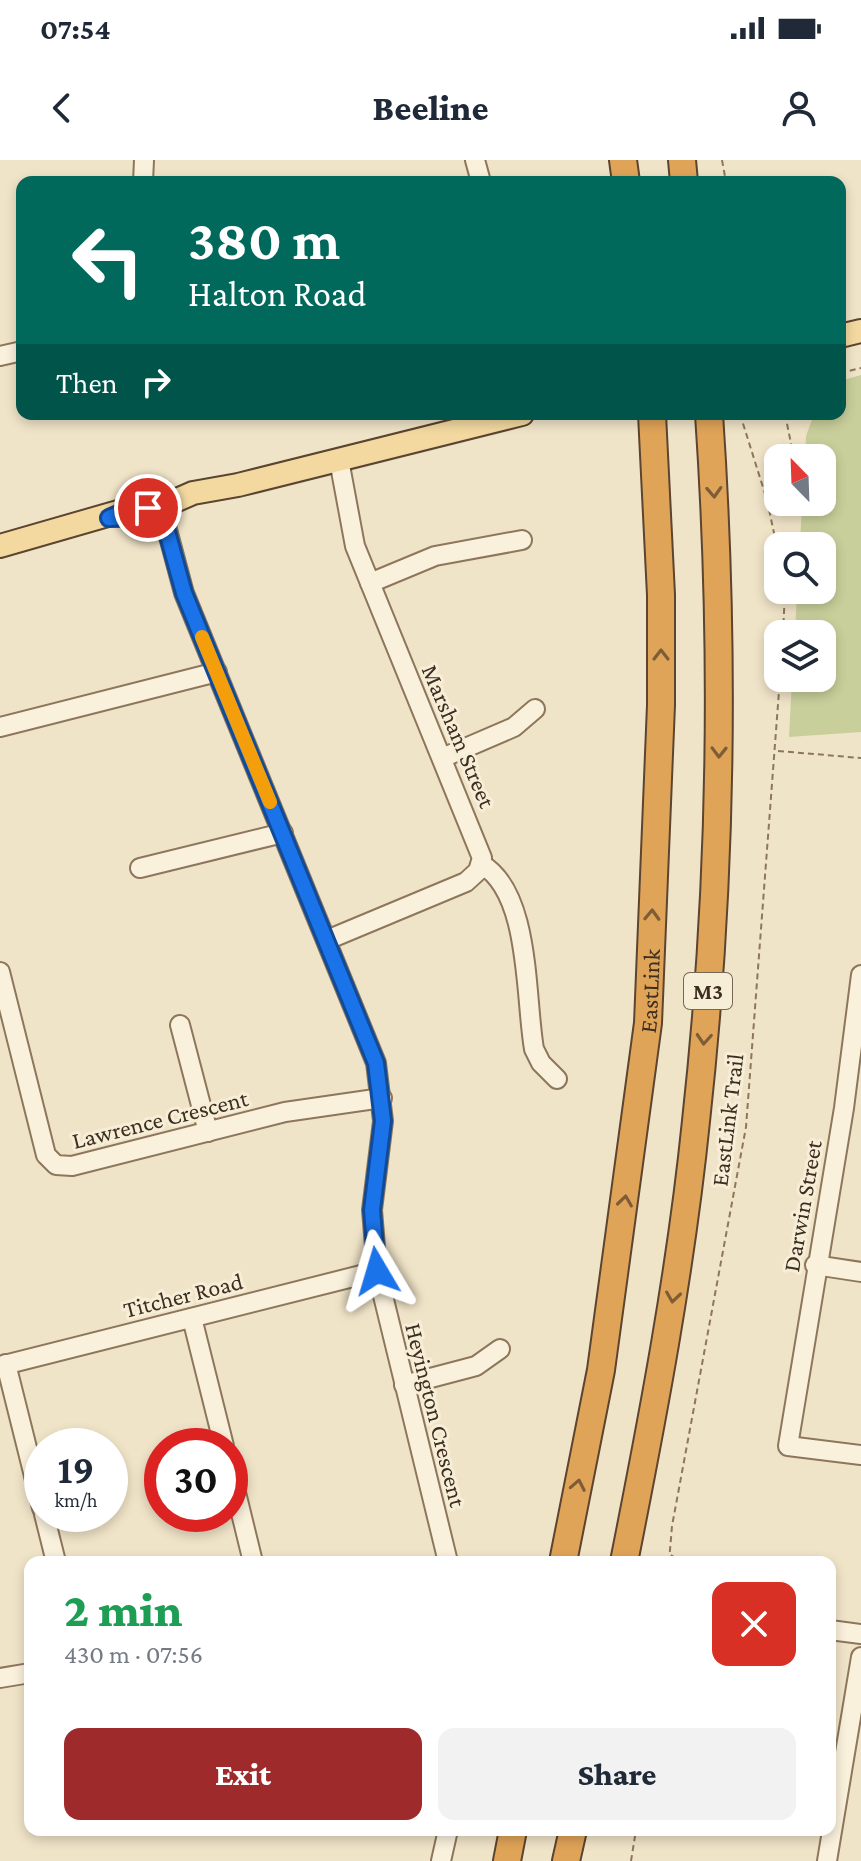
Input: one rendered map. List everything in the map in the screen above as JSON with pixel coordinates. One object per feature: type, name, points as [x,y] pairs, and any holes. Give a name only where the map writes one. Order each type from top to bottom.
[{"type":"highway","name":"EastLink","points":[[564,1556],[601,1370],[648,1023],[661,705],[661,595],[652,420]]},
{"type":"highway","name":"M3","points":[[625,1556],[672,1306],[696,1124],[707,1009],[719,710],[709,420]]},
{"type":"highway","points":[[507,1861],[512,1836]]},
{"type":"highway","points":[[566,1861],[572,1836]]},
{"type":"main road","points":[[0,546],[109,518],[132,508],[162,512],[193,493],[498,420]]},
{"type":"street","name":"Marsham Street","points":[[339,460],[355,546],[478,845],[481,864]]},
{"type":"street","name":"Heyington Crescent","points":[[162,512],[180,582],[370,1045],[382,1098],[382,1140],[372,1210],[377,1271],[447,1556]]},
{"type":"street","points":[[370,583],[435,556],[522,540]]},
{"type":"street","points":[[0,727],[217,672]]},
{"type":"street","points":[[442,758],[514,727],[535,709]]},
{"type":"street","points":[[140,868],[283,833]]},
{"type":"street","points":[[327,940],[466,882],[481,864],[502,884],[515,908],[534,1049],[541,1063],[557,1079]]},
{"type":"street","name":"Lawrence Crescent","points":[[0,972],[46,1155],[52,1163],[72,1166],[285,1112],[382,1098]]},
{"type":"street","name":"Darwin Street","points":[[861,975],[844,1108],[815,1265],[788,1446],[861,1455]]},
{"type":"street","points":[[180,1025],[208,1132]]},
{"type":"street","points":[[815,1265],[861,1272]]},
{"type":"street","name":"Titcher Road","points":[[3,1365],[377,1271]]},
{"type":"street","points":[[192,1318],[220,1428]]},
{"type":"street","points":[[404,1385],[476,1366],[500,1349]]},
{"type":"street","points":[[3,1365],[24,1442]]},
{"type":"street","points":[[48,1532],[54,1556]]},
{"type":"street","points":[[246,1532],[252,1556]]},
{"type":"street","points":[[836,1631],[861,1634]]},
{"type":"street","points":[[836,1807],[861,1657]]},
{"type":"street","points":[[0,1678],[24,1674]]},
{"type":"street","points":[[441,1861],[447,1836]]},
{"type":"street","points":[[827,1861],[831,1836]]},
{"type":"path","points":[[742,420],[764,490]]},
{"type":"path","points":[[786,420],[791,444]]},
{"type":"path","name":"EastLink Trail","points":[[670,1554],[746,1127],[779,692]]},
{"type":"path","points":[[776,751],[861,758]]},
{"type":"path","points":[[631,1861],[635,1836]]},
{"type":"green space","points":[[861,375],[861,732],[789,737],[791,692],[836,692],[836,620],[796,620],[796,604],[836,604],[836,532],[801,532],[801,516],[836,516],[836,444],[806,444],[806,436],[812,420],[846,420],[846,379]]},
{"type":"slow traffic","points":[[202,637],[270,802]]},
{"type":"route","points":[[148,508],[132,508],[109,518],[163,517],[184,593],[376,1063],[383,1121],[372,1210],[377,1271]]}]
